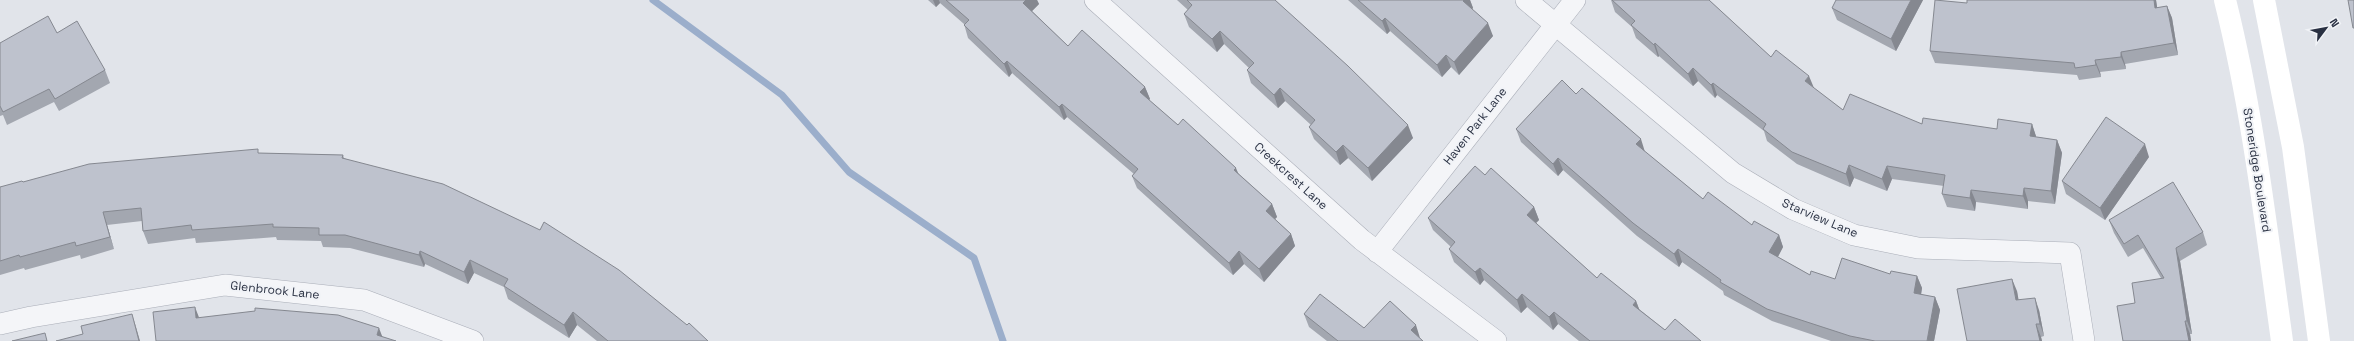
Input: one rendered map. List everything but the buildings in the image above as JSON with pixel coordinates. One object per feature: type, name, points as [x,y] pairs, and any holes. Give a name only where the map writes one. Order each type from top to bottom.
[{"type":"street","name":"Creekcrest Lane","points":[[1095,0],[1377,252],[1496,341]]},
{"type":"street","name":"Starview Lane","points":[[1526,0],[1554,25],[1734,173],[1793,209],[1854,235],[1918,248],[2070,253],[2084,341]]},
{"type":"street","name":"Haven Park Lane","points":[[1377,252],[1575,0]]},
{"type":"street","name":"Stoneridge Boulevard","points":[[2225,0],[2235,38],[2256,153],[2282,341]]},
{"type":"street","points":[[2264,0],[2293,147],[2319,341]]},
{"type":"street","name":"Glenbrook Lane","points":[[0,324],[31,317],[225,285],[364,300],[473,341]]},
{"type":"waterway","points":[[653,0],[782,95],[849,172],[974,258],[1003,341]]}]
